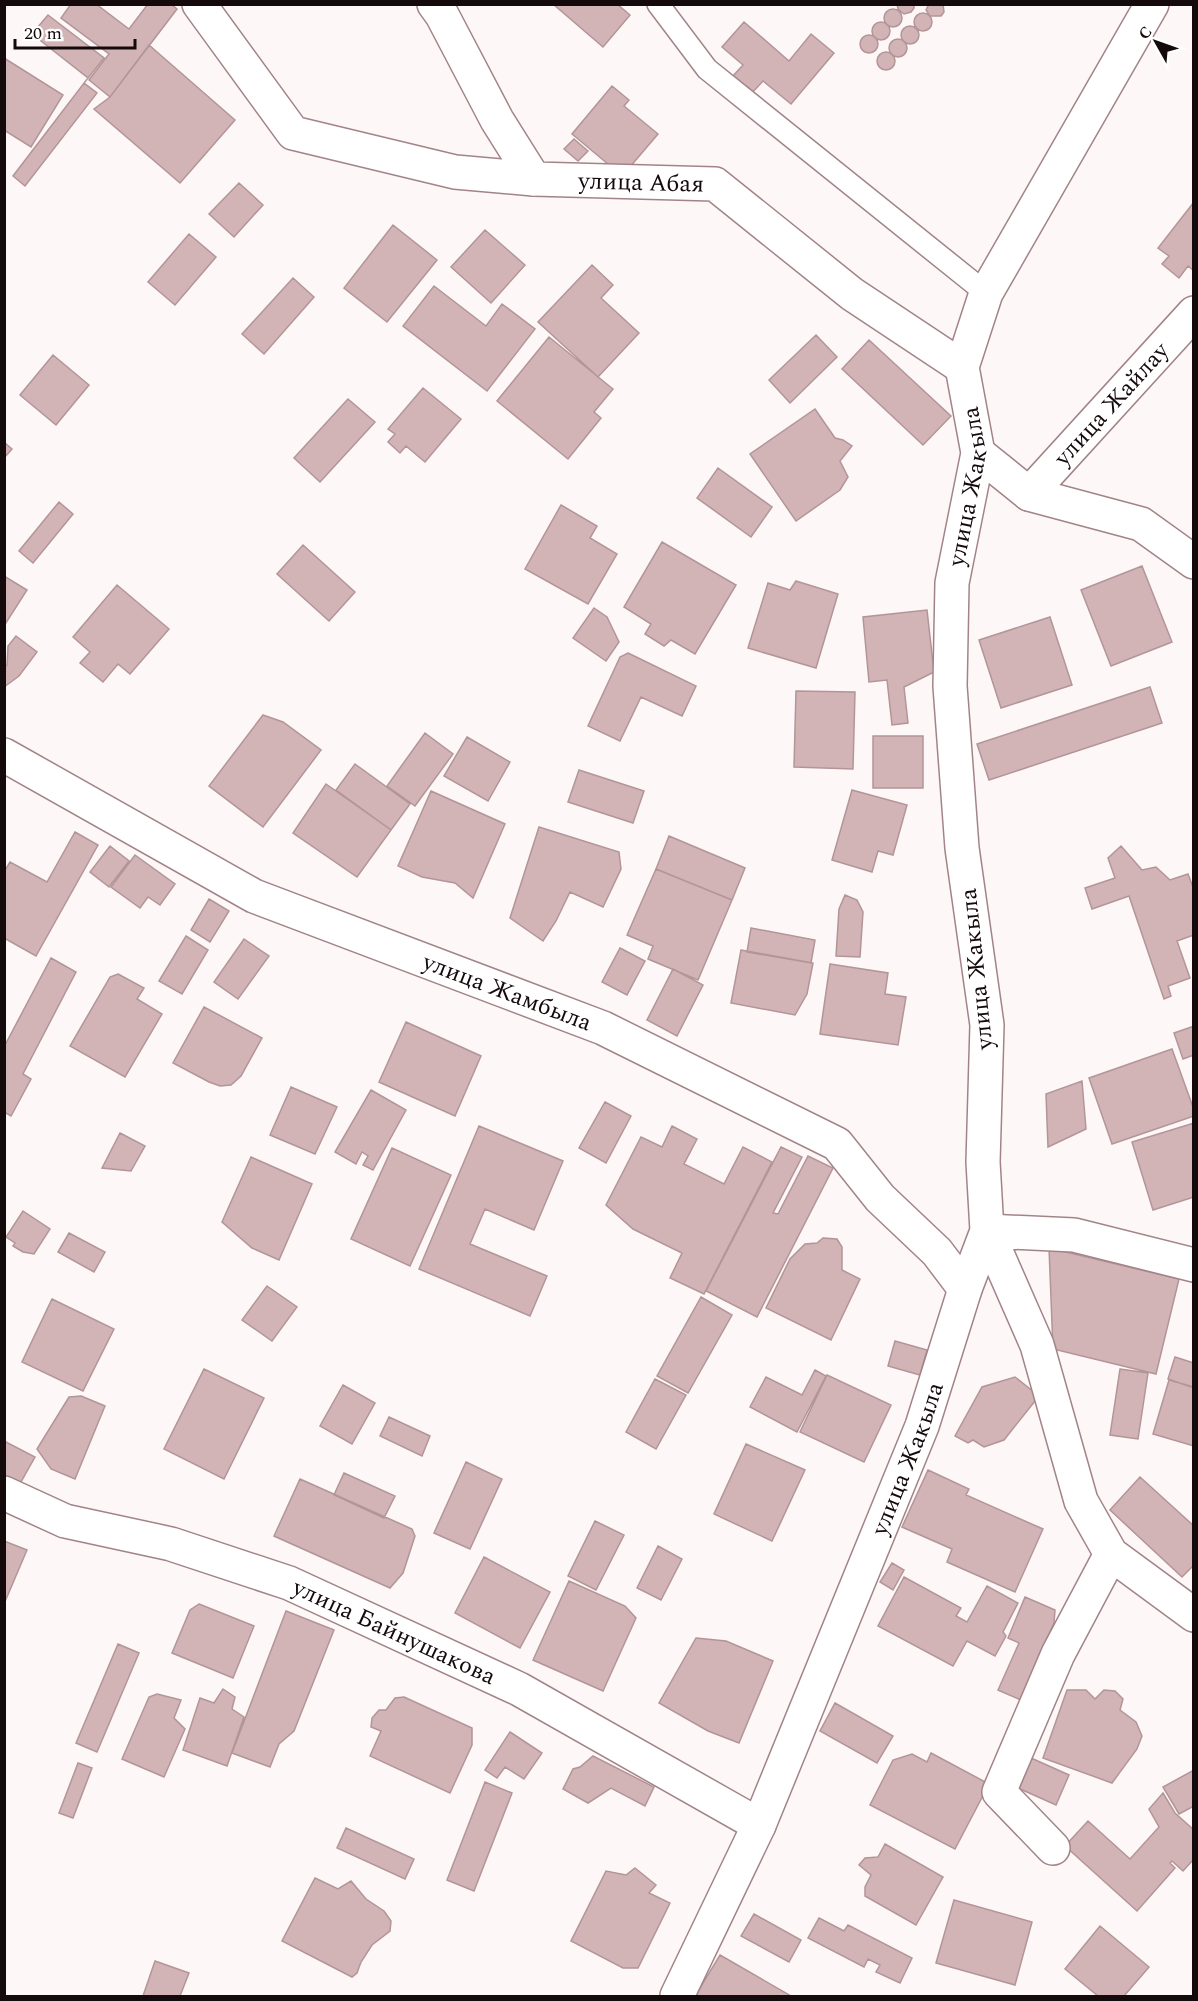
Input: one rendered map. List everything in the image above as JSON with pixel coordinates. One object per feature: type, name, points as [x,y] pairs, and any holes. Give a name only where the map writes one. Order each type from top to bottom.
[{"type":"street","name":"улица Абая","points":[[199,4],[293,133],[455,172],[534,179],[715,184],[852,294],[962,367]]},
{"type":"street","points":[[434,4],[497,120],[534,179]]},
{"type":"street","name":"улица Жакыла","points":[[677,1996],[759,1825],[922,1426],[987,1231],[983,1162],[987,1025],[962,848],[950,686],[952,583],[978,453],[962,367],[986,293],[1152,4]]},
{"type":"street","name":"улица Жайлау","points":[[1029,494],[1194,313]]},
{"type":"street","points":[[978,453],[1029,494],[1141,524],[1194,562]]},
{"type":"street","name":"улица Жамбыла","points":[[4,755],[254,896],[603,1028],[837,1144],[880,1198],[937,1252],[966,1289]]},
{"type":"street","points":[[1194,1265],[1074,1235],[987,1231],[1037,1345],[1081,1502],[1111,1554],[1194,1615]]},
{"type":"street","name":"улица Байнушакова","points":[[4,1493],[66,1521],[171,1544],[289,1583],[519,1689],[759,1825]]},
{"type":"street","points":[[1053,1848],[999,1792],[1058,1654],[1111,1554]]},
{"type":"lane","points":[[658,4],[707,69],[986,293]]},
{"type":"building","points":[[71,4],[96,4],[129,29],[148,4],[171,4],[177,9],[110,97],[89,80],[109,54],[61,18]]},
{"type":"building","points":[[553,4],[617,4],[630,15],[603,47]]},
{"type":"building","points":[[897,4],[914,4],[914,8],[911,12],[904,14],[898,9]]},
{"type":"building","points":[[929,4],[943,4],[944,12],[941,16],[930,16],[926,10]]},
{"type":"building","points":[[893,9],[899,12],[902,18],[899,24],[893,27],[887,24],[884,18],[887,12]]},
{"type":"building","points":[[923,13],[929,16],[932,22],[929,28],[923,31],[917,28],[914,22],[917,16]]},
{"type":"building","points":[[744,22],[789,61],[811,34],[834,53],[791,104],[763,81],[751,94],[732,77],[743,65],[722,47]]},
{"type":"building","points":[[881,22],[887,25],[890,31],[887,37],[881,40],[875,37],[872,31],[875,25]]},
{"type":"building","points":[[910,26],[916,29],[919,35],[916,41],[910,44],[904,41],[901,35],[904,29]]},
{"type":"building","points":[[869,35],[875,38],[878,44],[875,50],[869,53],[863,50],[860,44],[863,38]]},
{"type":"building","points":[[898,39],[904,42],[907,48],[904,54],[898,57],[892,54],[889,48],[892,42]]},
{"type":"building","points":[[149,45],[235,120],[180,183],[94,109],[110,97]]},
{"type":"building","points":[[886,52],[892,55],[895,61],[892,67],[886,70],[880,67],[877,61],[880,55]]},
{"type":"building","points":[[4,58],[63,95],[31,147],[4,130]]},
{"type":"building","points":[[612,86],[629,100],[624,106],[658,134],[629,168],[614,169],[572,134]]},
{"type":"building","points":[[574,139],[588,151],[578,161],[564,149]]},
{"type":"building","points":[[239,183],[263,205],[234,237],[209,214]]},
{"type":"building","points":[[1194,202],[1194,271],[1188,266],[1179,278],[1162,264],[1169,256],[1158,248]]},
{"type":"building","points":[[393,225],[437,260],[387,322],[344,288]]},
{"type":"building","points":[[485,230],[525,265],[491,303],[451,267]]},
{"type":"building","points":[[189,234],[216,257],[175,305],[148,282]]},
{"type":"building","points":[[592,265],[613,285],[601,298],[639,333],[598,377],[538,322]]},
{"type":"building","points":[[293,278],[314,297],[264,354],[242,334]]},
{"type":"building","points":[[434,286],[486,326],[502,304],[535,329],[487,391],[403,326]]},
{"type":"building","points":[[816,335],[837,357],[790,403],[769,380]]},
{"type":"building","points":[[549,337],[613,389],[594,412],[601,418],[568,459],[497,401]]},
{"type":"building","points":[[869,340],[951,416],[923,445],[842,369]]},
{"type":"building","points":[[53,355],[89,385],[56,425],[20,395]]},
{"type":"building","points":[[423,388],[461,419],[425,462],[406,446],[400,453],[388,442],[395,434],[388,429]]},
{"type":"building","points":[[348,399],[375,422],[320,482],[294,458]]},
{"type":"building","points":[[815,409],[835,438],[852,446],[840,461],[848,477],[840,490],[796,521],[750,454]]},
{"type":"building","points":[[4,442],[12,449],[4,458]]},
{"type":"building","points":[[718,468],[772,507],[751,537],[697,498]]},
{"type":"building","points":[[59,502],[73,514],[33,563],[19,551]]},
{"type":"building","points":[[561,505],[597,526],[590,538],[617,554],[588,604],[525,569]]},
{"type":"building","points":[[662,542],[736,585],[695,654],[671,640],[664,646],[645,634],[651,624],[624,607]]},
{"type":"building","points":[[303,545],[355,592],[329,621],[277,574]]},
{"type":"building","points":[[1142,566],[1172,642],[1111,666],[1081,590]]},
{"type":"building","points":[[4,576],[27,590],[4,626]]},
{"type":"building","points":[[796,581],[838,594],[816,668],[748,648],[768,583],[790,590]]},
{"type":"building","points":[[117,585],[169,629],[130,674],[118,664],[103,682],[80,663],[90,652],[73,637]]},
{"type":"building","points":[[594,608],[607,617],[619,642],[606,661],[573,638]]},
{"type":"building","points":[[927,610],[934,672],[904,687],[908,723],[892,725],[887,680],[869,682],[863,617]]},
{"type":"building","points":[[1050,617],[1072,685],[1001,708],[979,640]]},
{"type":"building","points":[[16,636],[37,652],[19,676],[4,687],[4,667],[7,665],[8,646]]},
{"type":"building","points":[[628,653],[696,686],[682,716],[641,697],[620,741],[588,726],[620,657]]},
{"type":"building","points":[[1150,687],[1162,723],[989,780],[977,744]]},
{"type":"building","points":[[796,691],[855,692],[853,769],[794,767]]},
{"type":"building","points":[[263,715],[283,722],[321,750],[263,827],[209,786]]},
{"type":"building","points":[[425,733],[453,754],[415,806],[387,786]]},
{"type":"building","points":[[873,736],[923,736],[923,788],[873,788]]},
{"type":"building","points":[[467,737],[510,762],[488,801],[444,776]]},
{"type":"building","points":[[355,764],[410,804],[391,830],[336,790]]},
{"type":"building","points":[[579,770],[644,791],[633,823],[568,802]]},
{"type":"building","points":[[326,784],[391,830],[357,877],[293,833]]},
{"type":"building","points":[[852,790],[907,805],[893,855],[878,851],[872,872],[832,860]]},
{"type":"building","points":[[431,791],[505,824],[473,898],[455,883],[422,877],[398,866]]},
{"type":"building","points":[[539,827],[619,852],[621,869],[603,907],[570,892],[543,941],[510,918]]},
{"type":"building","points":[[75,832],[98,845],[36,956],[4,938],[4,872],[10,862],[47,882]]},
{"type":"building","points":[[669,836],[745,868],[732,900],[656,869]]},
{"type":"building","points":[[110,846],[129,861],[109,887],[90,872]]},
{"type":"building","points":[[1121,846],[1142,870],[1156,867],[1170,880],[1188,874],[1194,890],[1194,935],[1177,941],[1190,978],[1168,986],[1171,996],[1164,999],[1129,896],[1092,909],[1085,888],[1115,878],[1108,858]]},
{"type":"building","points":[[135,855],[175,884],[160,905],[148,897],[140,908],[111,887]]},
{"type":"building","points":[[656,869],[732,900],[698,980],[648,959],[653,946],[627,935]]},
{"type":"building","points":[[845,895],[857,900],[863,912],[860,957],[836,956],[839,909]]},
{"type":"building","points":[[209,899],[229,911],[210,942],[191,930]]},
{"type":"building","points":[[751,928],[815,940],[811,963],[747,952]]},
{"type":"building","points":[[186,936],[208,950],[182,994],[159,981]]},
{"type":"building","points":[[244,939],[269,956],[238,999],[214,982]]},
{"type":"building","points":[[620,948],[645,961],[627,995],[602,982]]},
{"type":"building","points":[[741,950],[813,963],[807,994],[795,1015],[731,1003]]},
{"type":"building","points":[[51,958],[76,972],[23,1074],[31,1079],[11,1116],[4,1112],[4,1047]]},
{"type":"building","points":[[830,964],[888,973],[885,994],[906,997],[898,1045],[820,1034]]},
{"type":"building","points":[[673,969],[703,985],[677,1036],[647,1020]]},
{"type":"building","points":[[118,974],[144,988],[137,999],[162,1014],[125,1077],[70,1046],[110,977]]},
{"type":"building","points":[[204,1007],[262,1038],[241,1076],[231,1085],[220,1086],[209,1082],[173,1063]]},
{"type":"building","points":[[406,1022],[481,1056],[455,1116],[379,1082]]},
{"type":"building","points":[[1194,1026],[1194,1055],[1183,1059],[1174,1033]]},
{"type":"building","points":[[1172,1049],[1194,1110],[1194,1116],[1112,1144],[1089,1078]]},
{"type":"building","points":[[1082,1081],[1086,1129],[1048,1147],[1046,1094]]},
{"type":"building","points":[[291,1087],[337,1107],[315,1154],[270,1135]]},
{"type":"building","points":[[371,1090],[406,1110],[373,1170],[363,1165],[368,1156],[362,1152],[356,1164],[335,1152]]},
{"type":"building","points":[[605,1102],[631,1116],[606,1163],[579,1148]]},
{"type":"building","points":[[1194,1123],[1194,1197],[1153,1210],[1132,1142]]},
{"type":"building","points":[[479,1126],[563,1161],[534,1230],[485,1209],[470,1244],[547,1276],[530,1316],[419,1269]]},
{"type":"building","points":[[672,1126],[697,1139],[684,1164],[724,1184],[743,1147],[772,1162],[704,1294],[670,1278],[682,1253],[633,1229],[606,1205],[641,1137],[662,1147]]},
{"type":"building","points":[[120,1133],[145,1146],[131,1171],[102,1168]]},
{"type":"building","points":[[781,1147],[802,1157],[773,1213],[778,1214],[808,1156],[833,1168],[757,1317],[706,1291]]},
{"type":"building","points":[[392,1148],[451,1175],[410,1266],[351,1239]]},
{"type":"building","points":[[251,1157],[312,1184],[279,1260],[252,1248],[222,1222]]},
{"type":"building","points":[[23,1211],[50,1229],[34,1254],[23,1252],[13,1246],[15,1243],[6,1237]]},
{"type":"building","points":[[69,1233],[105,1252],[94,1272],[58,1252]]},
{"type":"building","points":[[823,1238],[837,1239],[842,1247],[842,1270],[860,1279],[831,1340],[766,1308],[790,1259],[805,1244],[817,1243]]},
{"type":"building","points":[[1049,1248],[1179,1279],[1156,1374],[1053,1349]]},
{"type":"building","points":[[267,1286],[297,1307],[272,1341],[242,1320]]},
{"type":"building","points":[[701,1297],[732,1315],[688,1393],[657,1376]]},
{"type":"building","points":[[52,1299],[114,1329],[83,1391],[22,1362]]},
{"type":"building","points":[[895,1341],[927,1350],[920,1375],[888,1366]]},
{"type":"building","points":[[1175,1357],[1194,1363],[1194,1388],[1168,1379]]},
{"type":"building","points":[[204,1369],[264,1398],[224,1479],[164,1449]]},
{"type":"building","points":[[1120,1369],[1148,1373],[1138,1439],[1110,1435]]},
{"type":"building","points":[[815,1370],[826,1376],[797,1432],[750,1407],[766,1377],[802,1395]]},
{"type":"building","points":[[827,1375],[891,1405],[864,1462],[800,1432]]},
{"type":"building","points":[[1015,1377],[1039,1396],[1004,1440],[984,1447],[973,1440],[968,1443],[955,1436],[982,1387]]},
{"type":"building","points":[[655,1379],[686,1395],[656,1449],[626,1432]]},
{"type":"building","points":[[1169,1380],[1194,1387],[1194,1446],[1153,1434]]},
{"type":"building","points":[[343,1385],[375,1403],[352,1444],[320,1426]]},
{"type":"building","points":[[81,1396],[105,1406],[75,1479],[51,1469],[37,1449],[69,1397]]},
{"type":"building","points":[[389,1417],[430,1436],[422,1456],[380,1436]]},
{"type":"building","points":[[4,1441],[35,1457],[17,1489],[4,1482]]},
{"type":"building","points":[[746,1444],[805,1470],[772,1541],[714,1514]]},
{"type":"building","points":[[466,1462],[502,1479],[470,1549],[434,1533]]},
{"type":"building","points":[[928,1470],[969,1489],[966,1495],[1043,1529],[1015,1592],[947,1562],[952,1549],[902,1527]]},
{"type":"building","points":[[344,1473],[395,1496],[384,1518],[334,1495]]},
{"type":"building","points":[[1140,1477],[1194,1526],[1194,1565],[1182,1577],[1110,1510]]},
{"type":"building","points":[[300,1479],[412,1529],[415,1536],[403,1573],[390,1588],[274,1536]]},
{"type":"building","points":[[595,1521],[624,1535],[596,1590],[568,1576]]},
{"type":"building","points":[[4,1541],[27,1550],[4,1604]]},
{"type":"building","points":[[658,1546],[682,1559],[661,1600],[637,1588]]},
{"type":"building","points":[[484,1557],[550,1592],[520,1648],[455,1613]]},
{"type":"building","points":[[892,1563],[904,1570],[893,1590],[880,1582]]},
{"type":"building","points":[[904,1577],[961,1608],[956,1616],[967,1622],[987,1586],[1018,1603],[1003,1632],[1006,1636],[995,1656],[967,1641],[953,1666],[878,1626]]},
{"type":"building","points":[[569,1581],[625,1606],[636,1618],[603,1691],[533,1660]]},
{"type":"building","points":[[1025,1597],[1055,1610],[1054,1623],[1021,1700],[998,1690],[1019,1643],[1008,1638]]},
{"type":"building","points":[[199,1604],[254,1626],[233,1678],[172,1653],[190,1610]]},
{"type":"building","points":[[286,1611],[334,1630],[294,1731],[279,1744],[270,1767],[232,1753]]},
{"type":"building","points":[[696,1638],[726,1641],[773,1661],[739,1743],[708,1731],[659,1703]]},
{"type":"building","points":[[118,1644],[139,1653],[97,1752],[76,1743]]},
{"type":"building","points":[[223,1689],[235,1697],[232,1709],[244,1717],[227,1766],[183,1750],[200,1698],[214,1703]]},
{"type":"building","points":[[1067,1690],[1086,1690],[1095,1699],[1104,1690],[1115,1691],[1123,1699],[1120,1710],[1136,1722],[1142,1736],[1137,1749],[1112,1783],[1043,1758]]},
{"type":"building","points":[[157,1694],[181,1700],[174,1718],[185,1729],[164,1777],[122,1759],[149,1697]]},
{"type":"building","points":[[404,1697],[472,1728],[472,1745],[450,1793],[370,1756],[381,1731],[371,1727],[372,1718],[379,1710],[386,1710],[395,1698]]},
{"type":"building","points":[[835,1703],[893,1736],[877,1763],[820,1731]]},
{"type":"building","points":[[510,1732],[542,1753],[524,1779],[505,1767],[497,1778],[485,1770]]},
{"type":"building","points":[[931,1753],[989,1784],[955,1849],[870,1805],[893,1760],[912,1754],[927,1762]]},
{"type":"building","points":[[593,1756],[654,1787],[645,1806],[611,1788],[588,1803],[563,1789],[573,1769],[580,1767]]},
{"type":"building","points":[[1031,1758],[1069,1775],[1056,1805],[1018,1788]]},
{"type":"building","points":[[78,1763],[92,1768],[73,1818],[59,1813]]},
{"type":"building","points":[[1194,1770],[1194,1806],[1179,1814],[1163,1787]]},
{"type":"building","points":[[485,1782],[512,1793],[474,1891],[447,1880]]},
{"type":"building","points":[[1163,1793],[1175,1813],[1194,1830],[1194,1859],[1183,1871],[1172,1861],[1170,1863],[1175,1868],[1137,1911],[1065,1846],[1088,1821],[1130,1859],[1159,1827],[1149,1809]]},
{"type":"building","points":[[346,1828],[414,1859],[405,1879],[337,1848]]},
{"type":"building","points":[[885,1844],[943,1877],[916,1925],[865,1896],[865,1887],[871,1875],[859,1865],[865,1858],[878,1857]]},
{"type":"building","points":[[635,1868],[656,1885],[649,1893],[670,1903],[638,1968],[623,1968],[571,1941],[606,1871],[626,1875]]},
{"type":"building","points":[[315,1878],[338,1889],[351,1881],[366,1899],[384,1911],[391,1921],[390,1931],[372,1945],[357,1973],[352,1977],[282,1941]]},
{"type":"building","points":[[954,1900],[1032,1922],[1015,1985],[936,1963]]},
{"type":"building","points":[[754,1914],[801,1940],[789,1962],[741,1936]]},
{"type":"building","points":[[819,1918],[844,1931],[848,1925],[912,1958],[900,1983],[876,1972],[880,1965],[868,1959],[864,1967],[808,1938]]},
{"type":"building","points":[[1100,1926],[1149,1967],[1124,1996],[1098,1996],[1065,1969]]},
{"type":"building","points":[[720,1955],[791,1996],[695,1996]]},
{"type":"building","points":[[155,1961],[189,1973],[180,1996],[143,1996]]}]
